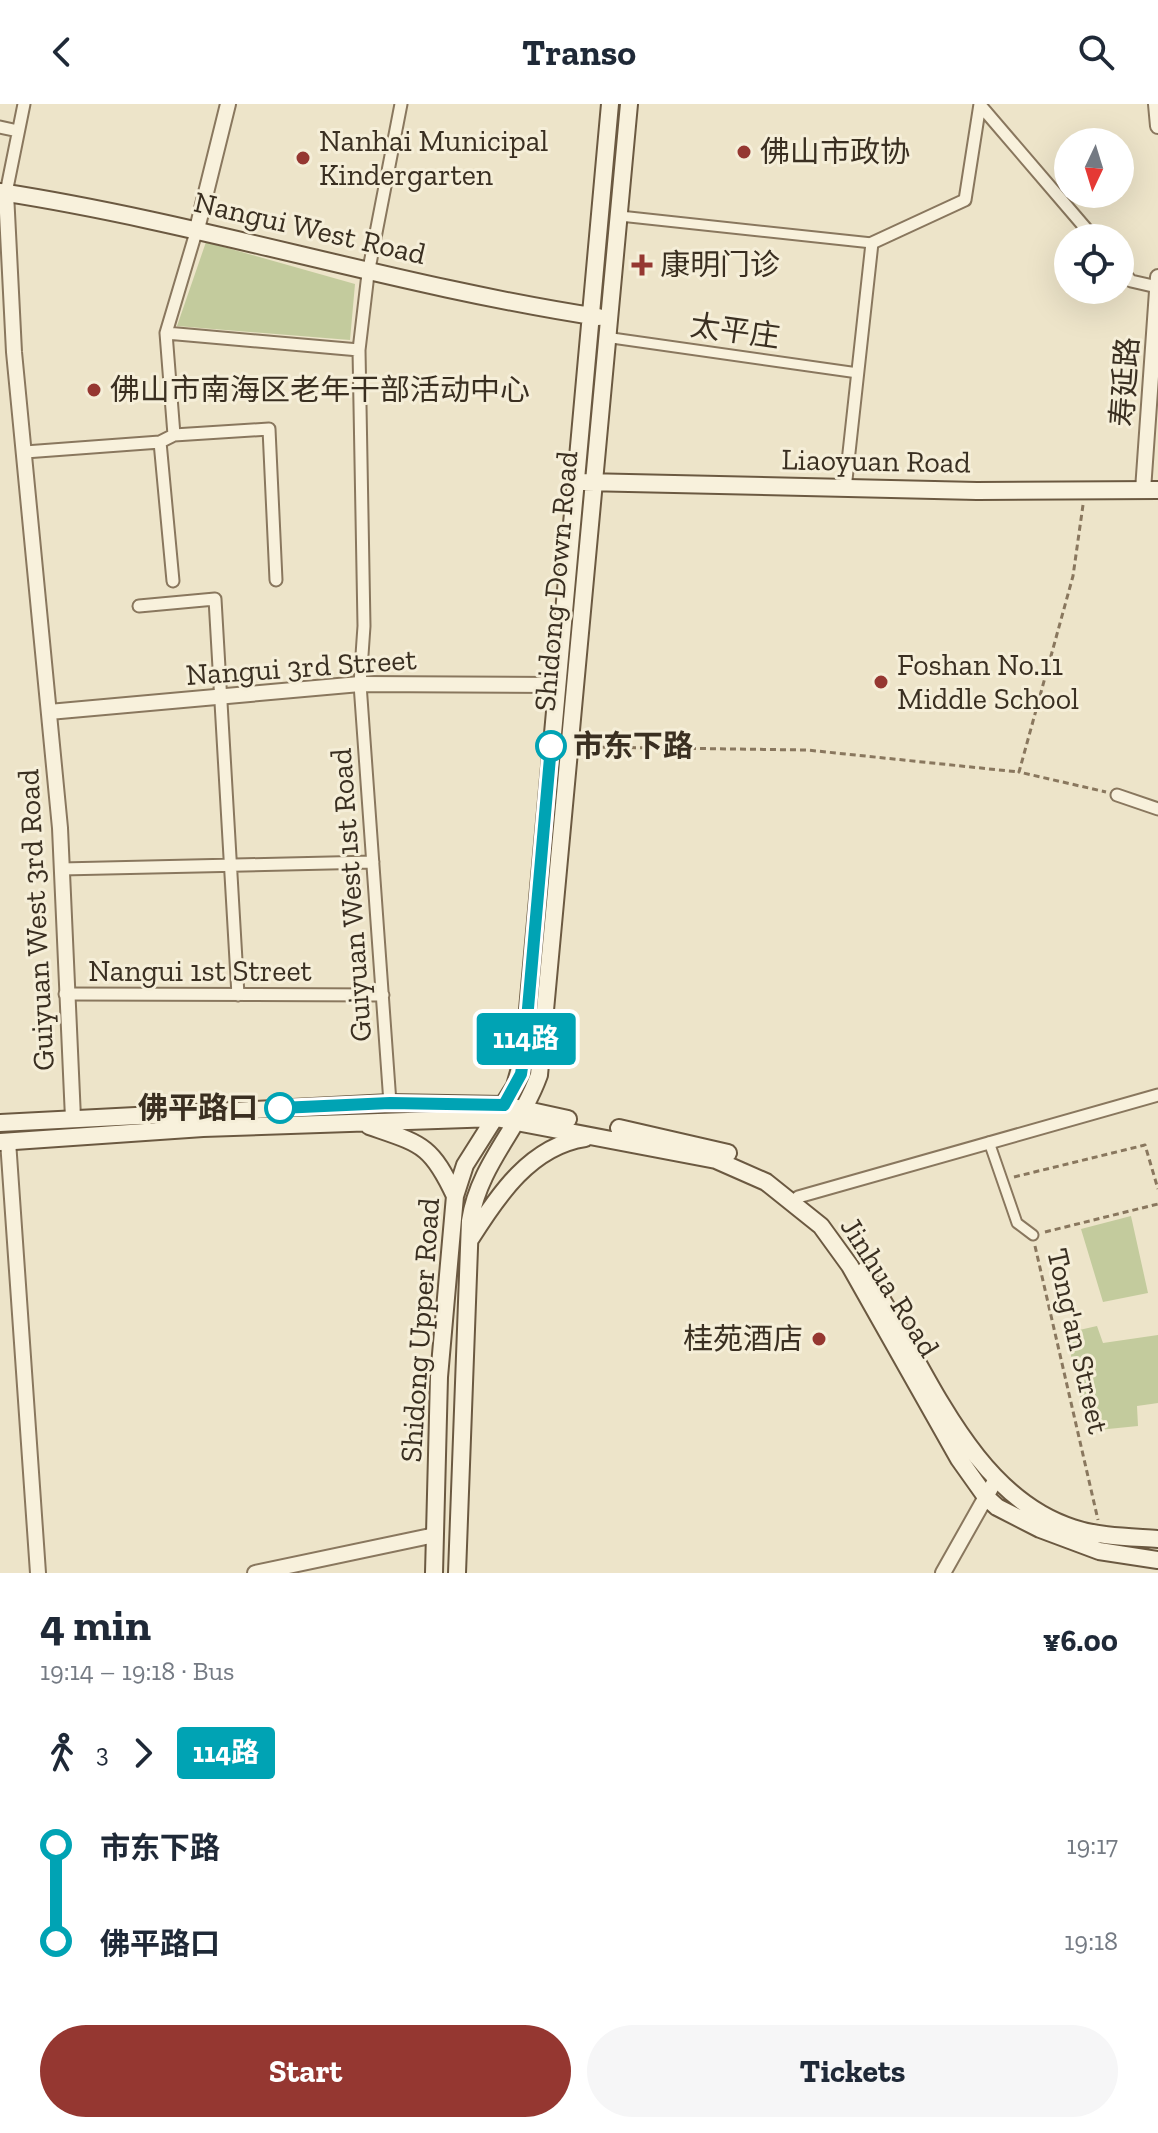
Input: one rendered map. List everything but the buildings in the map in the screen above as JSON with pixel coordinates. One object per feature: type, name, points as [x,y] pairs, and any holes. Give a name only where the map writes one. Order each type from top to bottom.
[{"type":"main road","name":"Shidong Down Road","points":[[500,1111],[521,1074],[524,1054],[610,104]]},
{"type":"main road","name":"Shidong Down Road","points":[[522,1115],[539,1075],[541,1057],[605,337],[620,216],[629,104]]},
{"type":"main road","name":"Nangui West Road","points":[[3,192],[197,229],[368,274],[607,319]]},
{"type":"main road","name":"Liaoyuan Road","points":[[575,481],[845,489],[1151,490]]},
{"type":"main road","points":[[0,1123],[390,1103],[522,1115]]},
{"type":"main road","points":[[4,1142],[360,1123],[500,1111]]},
{"type":"main road","name":"Shidong Upper Road","points":[[434,1573],[439,1377],[455,1196],[465,1165],[500,1111]]},
{"type":"main road","name":"Jinhua Road","points":[[522,1115],[716,1160],[766,1182],[821,1226],[850,1266],[959,1459],[986,1497],[1040,1529],[1099,1551],[1158,1560]]},
{"type":"main road","name":"Jinhua Road","points":[[522,1115],[717,1149],[764,1170],[831,1222],[896,1317],[962,1440],[996,1479],[1049,1519],[1101,1535],[1158,1539]]},
{"type":"main road","name":"Shidong Upper Road","points":[[457,1573],[462,1379],[475,1193],[498,1146],[522,1115]]},
{"type":"main road","points":[[360,1123],[418,1143],[431,1152],[455,1196]]},
{"type":"main road","points":[[471,1238],[512,1180],[536,1160],[563,1141],[599,1135]]},
{"type":"street","points":[[3,192],[24,104]]},
{"type":"street","points":[[174,435],[166,333],[197,229],[228,104]]},
{"type":"street","name":"Guiyuan West 1st Road","points":[[390,1103],[360,684],[364,626],[359,350],[368,274],[401,104]]},
{"type":"street","points":[[1156,104],[1158,126]]},
{"type":"street","points":[[620,216],[872,243],[965,200],[980,105]]},
{"type":"street","points":[[980,105],[1082,224]]},
{"type":"street","points":[[0,127],[18,131]]},
{"type":"street","name":"Guiyuan West 3rd Road","points":[[3,192],[6,302],[25,452],[61,869],[73,1118]]},
{"type":"street","points":[[845,489],[872,243]]},
{"type":"street","name":"寿延路","points":[[1151,490],[1158,277]]},
{"type":"street","points":[[1134,282],[1157,287]]},
{"type":"street","points":[[166,333],[359,350]]},
{"type":"street","name":"太平庄","points":[[605,337],[858,373]]},
{"type":"street","points":[[25,452],[160,442],[174,435],[269,429],[276,580]]},
{"type":"street","points":[[160,442],[173,581]]},
{"type":"street","points":[[139,606],[215,599],[238,995]]},
{"type":"street","name":"Nangui 3rd Street","points":[[49,712],[360,684],[556,685]]},
{"type":"street","points":[[1117,795],[1158,809]]},
{"type":"street","points":[[61,869],[373,862]]},
{"type":"street","name":"Nangui 1st Street","points":[[65,994],[383,995]]},
{"type":"street","points":[[798,1197],[1158,1095]]},
{"type":"street","points":[[4,1142],[38,1573]]},
{"type":"street","points":[[989,1142],[1017,1223],[1033,1235]]},
{"type":"street","points":[[943,1573],[996,1479]]},
{"type":"street","points":[[255,1573],[435,1535]]},
{"type":"path","points":[[1019,772],[1073,576],[1085,491]]},
{"type":"path","points":[[590,747],[807,750],[1019,772],[1117,795]]},
{"type":"path","points":[[1002,1180],[1145,1145],[1158,1189]]},
{"type":"path","name":"Tong'an Street","points":[[1101,1535],[1033,1235],[1158,1204]]},
{"type":"green space","points":[[206,242],[355,284],[350,340],[177,326]]},
{"type":"green space","points":[[1131,1216],[1148,1293],[1103,1302],[1081,1229]]},
{"type":"green space","points":[[1097,1326],[1103,1343],[1158,1335],[1158,1403],[1137,1406],[1138,1426],[1088,1431],[1066,1333]]},
{"type":"bus line","name":"114路","points":[[280,1108],[390,1103],[504,1105],[521,1074],[524,1054],[551,746]]},
{"type":"place","name":"佛山市政协","points":[[744,152]]},
{"type":"place","name":"Nanhai Municipal Kindergarten","points":[[303,158]]},
{"type":"place","name":"康明门诊","points":[[642,265]]},
{"type":"place","name":"佛山市南海区老年干部活动中心","points":[[94,390]]},
{"type":"place","name":"Foshan No.11 Middle School","points":[[881,682]]},
{"type":"place","name":"市东下路","points":[[551,746]]},
{"type":"place","name":"佛平路口","points":[[280,1108]]},
{"type":"place","name":"桂苑酒店","points":[[819,1339]]}]
